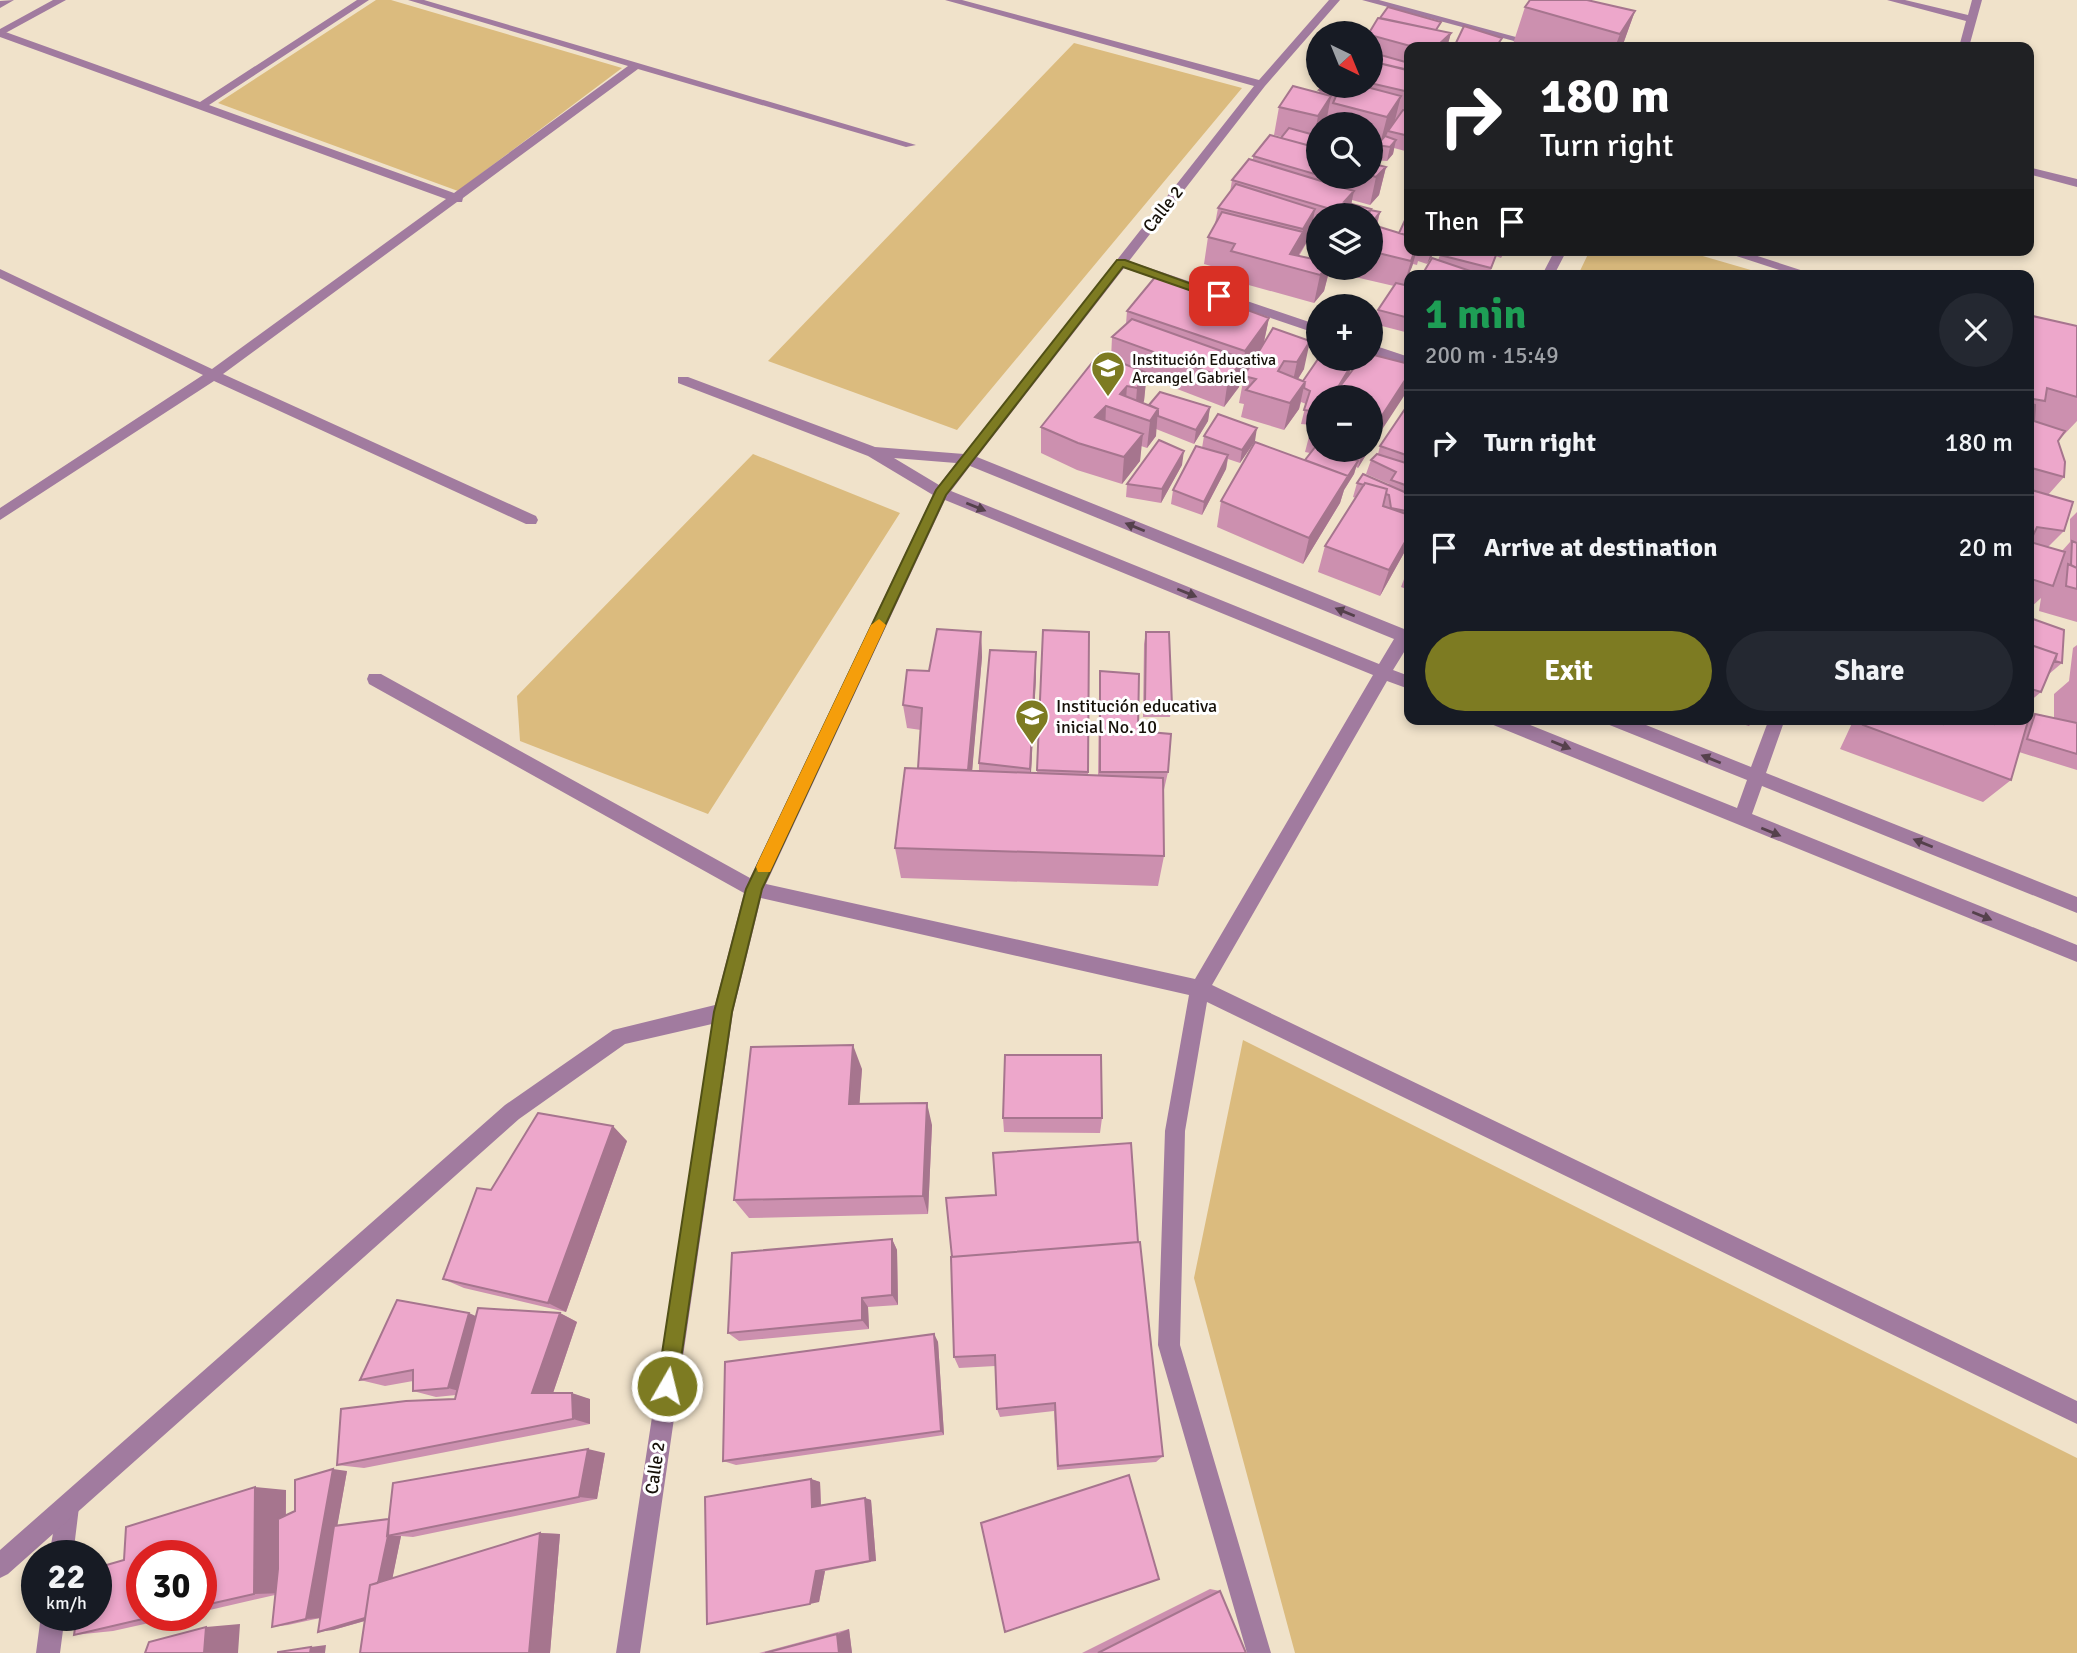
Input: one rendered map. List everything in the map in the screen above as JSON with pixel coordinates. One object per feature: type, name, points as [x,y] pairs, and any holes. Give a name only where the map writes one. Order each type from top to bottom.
[{"type":"street","points":[[0,5],[9,0]]},
{"type":"street","points":[[0,33],[61,0]]},
{"type":"street","points":[[202,105],[365,0]]},
{"type":"street","points":[[413,0],[910,145]]},
{"type":"street","points":[[950,0],[1261,84]]},
{"type":"street","name":"Calle 2","points":[[628,1653],[723,1012],[754,889],[941,493],[1261,84],[1335,0]]},
{"type":"street","points":[[1367,0],[1529,42]]},
{"type":"street","points":[[1892,0],[1972,19]]},
{"type":"street","points":[[1965,42],[1977,0]]},
{"type":"street","points":[[0,33],[458,199]]},
{"type":"street","points":[[0,515],[213,375],[458,199],[637,65]]},
{"type":"street","points":[[2034,172],[2077,183]]},
{"type":"street","points":[[1745,256],[1793,270]]},
{"type":"street","points":[[1121,263],[1306,326]]},
{"type":"street","points":[[0,273],[213,375],[531,520]]},
{"type":"street","points":[[1383,353],[1404,360]]},
{"type":"street","points":[[683,380],[873,452],[941,493],[1404,681]]},
{"type":"street","points":[[873,452],[967,459],[1404,636]]},
{"type":"street","points":[[1259,1653],[1168,1345],[1175,1131],[1199,989],[1383,672],[1404,641]]},
{"type":"street","points":[[376,679],[754,889],[1199,989],[2077,1413]]},
{"type":"street","points":[[1511,725],[2077,954]]},
{"type":"street","points":[[1628,725],[2077,905]]},
{"type":"street","points":[[1741,820],[1775,725]]},
{"type":"street","points":[[0,1566],[512,1112],[620,1037],[723,1012]]},
{"type":"street","points":[[63,1540],[67,1507]]},
{"type":"street","points":[[48,1653],[51,1631]]},
{"type":"shaded area","points":[[376,0],[391,0],[622,68],[458,191],[218,103]]},
{"type":"shaded area","points":[[1074,43],[1242,88],[957,430],[768,361]]},
{"type":"shaded area","points":[[1587,256],[1703,256],[1751,270],[1580,270]]},
{"type":"shaded area","points":[[753,454],[900,513],[708,814],[520,741],[517,696]]},
{"type":"shaded area","points":[[1243,1040],[2077,1458],[2077,1653],[1295,1653],[1194,1278]]},
{"type":"building","points":[[1530,0],[1587,0],[1635,11],[1620,34],[1525,7]]},
{"type":"building","points":[[1388,7],[1441,22],[1436,30],[1380,18]]},
{"type":"building","points":[[1378,18],[1451,33],[1441,42],[1404,42],[1404,44],[1383,39],[1383,21],[1376,21]]},
{"type":"building","points":[[1464,26],[1502,38],[1499,42],[1456,42]]},
{"type":"building","points":[[1383,56],[1404,62],[1404,69],[1383,64]]},
{"type":"building","points":[[1383,64],[1404,69],[1404,91],[1383,86]]},
{"type":"building","points":[[1293,86],[1306,89],[1306,98],[1330,98],[1321,112],[1306,113],[1279,107]]},
{"type":"building","points":[[1383,91],[1401,96],[1387,117],[1383,116],[1383,112],[1368,112],[1333,103],[1335,98],[1383,98]]},
{"type":"building","points":[[1403,110],[1404,110],[1404,135],[1388,131]]},
{"type":"building","points":[[1289,128],[1306,133],[1306,145],[1281,138]]},
{"type":"building","points":[[1270,135],[1306,145],[1306,171],[1253,156]]},
{"type":"building","points":[[1385,136],[1396,140],[1390,147],[1383,146]]},
{"type":"building","points":[[1249,159],[1306,176],[1306,189],[1354,191],[1344,202],[1348,203],[1310,203],[1232,180]]},
{"type":"building","points":[[1236,184],[1306,206],[1306,224],[1303,229],[1218,208]]},
{"type":"building","points":[[1222,212],[1303,232],[1290,254],[1306,257],[1306,271],[1231,251],[1235,244],[1208,237]]},
{"type":"building","points":[[1383,228],[1404,234],[1404,256],[1413,256],[1411,261],[1383,254]]},
{"type":"building","points":[[1444,256],[1496,256],[1491,268]]},
{"type":"building","points":[[1432,258],[1467,270],[1425,270]]},
{"type":"building","points":[[1156,276],[1269,318],[1245,351],[1127,311]]},
{"type":"building","points":[[1396,283],[1404,285],[1404,317],[1383,311],[1383,302]]},
{"type":"building","points":[[2034,316],[2077,326],[2077,397],[2047,388],[2045,401],[2034,399]]},
{"type":"building","points":[[1132,319],[1244,359],[1228,379],[1112,337]]},
{"type":"building","points":[[1273,328],[1306,340],[1306,347],[1297,362],[1284,361],[1278,371],[1305,382],[1290,403],[1246,390],[1256,379],[1244,376]]},
{"type":"building","points":[[1099,354],[1147,373],[1137,388],[1127,386],[1120,394],[1158,409],[1150,421],[1106,406],[1095,417],[1143,434],[1124,457],[1078,443],[1041,427]]},
{"type":"building","points":[[1383,357],[1404,363],[1404,382],[1383,414],[1383,385],[1341,385],[1352,371],[1383,371]]},
{"type":"building","points":[[1310,371],[1348,371],[1339,385],[1306,385],[1306,389],[1303,381]]},
{"type":"building","points":[[1160,392],[1210,407],[1196,430],[1158,416],[1158,409],[1149,405]]},
{"type":"building","points":[[1404,410],[1404,454],[1383,447],[1383,442]]},
{"type":"building","points":[[1218,414],[1257,428],[1242,450],[1204,436]]},
{"type":"building","points":[[2034,421],[2065,431],[2058,441],[2065,462],[2064,477],[2034,469]]},
{"type":"building","points":[[1159,440],[1184,451],[1162,489],[1127,484]]},
{"type":"building","points":[[1255,442],[1348,476],[1309,538],[1221,501]]},
{"type":"building","points":[[1196,446],[1228,455],[1204,502],[1173,490]]},
{"type":"building","points":[[1383,456],[1404,462],[1404,485],[1391,480],[1396,472],[1375,462],[1383,462]]},
{"type":"building","points":[[1310,462],[1357,462],[1348,476]]},
{"type":"building","points":[[1363,474],[1404,492],[1404,511],[1391,508],[1387,489],[1357,483]]},
{"type":"building","points":[[1365,483],[1387,489],[1383,506],[1404,513],[1404,544],[1389,570],[1325,546]]},
{"type":"building","points":[[2034,491],[2073,502],[2064,531],[2037,527],[2034,533]]},
{"type":"building","points":[[2072,541],[2077,543],[2077,568],[2071,565]]},
{"type":"building","points":[[2034,543],[2065,552],[2053,586],[2034,580]]},
{"type":"building","points":[[2068,564],[2077,568],[2077,589],[2066,586]]},
{"type":"building","points":[[2034,619],[2064,630],[2062,663],[2055,661],[2057,654],[2034,646]]},
{"type":"building","points":[[937,629],[981,632],[968,770],[918,768],[922,708],[903,705],[907,670],[929,671]]},
{"type":"building","points":[[1043,630],[1089,632],[1088,772],[1037,770]]},
{"type":"building","points":[[1146,632],[1169,632],[1172,705],[1145,705]]},
{"type":"building","points":[[2034,646],[2057,654],[2041,692],[2034,690]]},
{"type":"building","points":[[990,650],[1036,652],[1030,769],[979,763]]},
{"type":"building","points":[[1100,671],[1139,674],[1138,731],[1171,734],[1168,772],[1100,772]]},
{"type":"building","points":[[2035,714],[2077,723],[2077,754],[2027,739],[2031,725],[2034,725]]},
{"type":"building","points":[[1863,725],[2027,725],[2011,780]]},
{"type":"building","points":[[905,768],[1163,778],[1164,856],[895,848]]},
{"type":"building","points":[[853,1045],[849,1104],[927,1103],[923,1196],[734,1200],[751,1047]]},
{"type":"building","points":[[1005,1055],[1101,1055],[1102,1118],[1003,1118]]},
{"type":"building","points":[[538,1113],[613,1126],[548,1303],[443,1279],[477,1188],[491,1190]]},
{"type":"building","points":[[1131,1143],[1138,1242],[952,1257],[946,1198],[996,1195],[993,1153]]},
{"type":"building","points":[[892,1239],[892,1295],[862,1298],[862,1320],[728,1333],[732,1253]]},
{"type":"building","points":[[1140,1242],[1163,1456],[1058,1466],[1055,1403],[997,1409],[995,1355],[954,1357],[951,1257]]},
{"type":"building","points":[[397,1300],[469,1313],[448,1388],[413,1391],[413,1370],[360,1380]]},
{"type":"building","points":[[478,1308],[560,1313],[532,1393],[572,1393],[573,1419],[337,1465],[341,1409],[406,1401],[455,1399]]},
{"type":"building","points":[[934,1334],[941,1431],[723,1461],[725,1362]]},
{"type":"building","points":[[588,1449],[579,1497],[387,1536],[393,1483]]},
{"type":"building","points":[[333,1469],[306,1619],[272,1627],[278,1569],[278,1519],[295,1511],[295,1480]]},
{"type":"building","points":[[1129,1475],[1159,1579],[1005,1632],[981,1523]]},
{"type":"building","points":[[811,1479],[812,1507],[865,1498],[870,1561],[816,1571],[810,1604],[707,1624],[705,1497]]},
{"type":"building","points":[[255,1487],[254,1594],[217,1602],[217,1540],[126,1540],[126,1623],[112,1626],[112,1563],[124,1560],[126,1527]]},
{"type":"building","points":[[389,1519],[378,1583],[370,1585],[365,1618],[318,1632],[334,1526]]},
{"type":"building","points":[[540,1533],[529,1653],[360,1653],[370,1585]]},
{"type":"building","points":[[1220,1591],[1246,1653],[1098,1653]]},
{"type":"building","points":[[75,1631],[91,1631],[74,1635]]},
{"type":"building","points":[[191,1631],[206,1631],[204,1653],[145,1653],[149,1642]]},
{"type":"building","points":[[837,1634],[839,1653],[765,1653]]},
{"type":"building","points":[[311,1647],[310,1653],[278,1653],[278,1652]]},
{"type":"slow traffic","points":[[764,867],[879,625]]},
{"type":"place","name":"Institución Educativa Arcangel Gabriel","points":[[1108,398]]},
{"type":"place","name":"Institución educativa inicial No. 10","points":[[1032,746]]},
{"type":"route","points":[[667,1386],[723,1012],[754,889],[941,493],[1121,263],[1219,296]]}]
